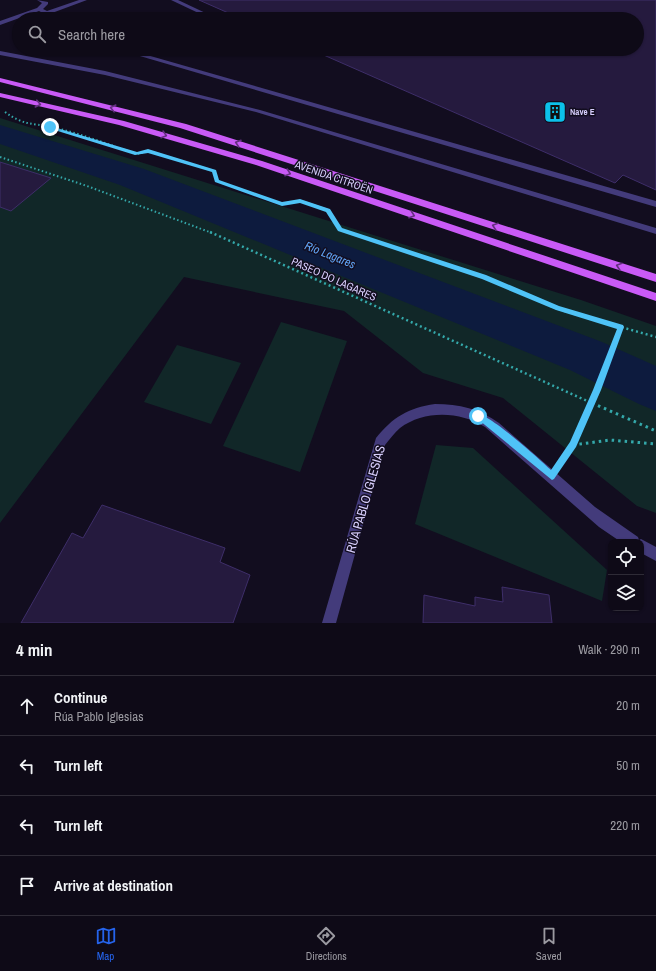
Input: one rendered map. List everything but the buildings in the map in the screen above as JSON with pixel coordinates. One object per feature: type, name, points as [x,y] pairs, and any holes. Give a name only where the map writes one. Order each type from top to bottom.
[{"type":"main road","name":"AVENIDA CITROËN","points":[[0,80],[183,126],[656,278]]},
{"type":"main road","name":"AVENIDA CITROËN","points":[[0,95],[121,123],[259,163],[656,297]]},
{"type":"street","points":[[31,12],[40,9],[46,3],[40,0]]},
{"type":"street","points":[[50,12],[84,0]]},
{"type":"street","points":[[174,0],[200,12]]},
{"type":"street","points":[[40,9],[45,12]]},
{"type":"street","points":[[0,23],[12,19]]},
{"type":"street","points":[[0,53],[12,55]]},
{"type":"street","points":[[16,56],[105,73],[258,111],[656,231]]},
{"type":"street","points":[[143,56],[656,204]]},
{"type":"street","name":"RÚA PABLO IGLESIAS","points":[[329,623],[380,442],[396,424],[411,416],[435,408],[452,409],[478,416],[499,430],[607,524],[629,539]]},
{"type":"street","points":[[644,548],[656,554]]},
{"type":"path","points":[[2,109],[13,118],[40,128],[50,127],[137,154],[148,151],[214,171],[217,181],[282,204],[300,201],[328,210],[340,230],[484,277],[558,309],[656,337]]},
{"type":"path","name":"PASEO DO LAGARES","points":[[0,157],[87,186],[200,228],[656,432]]},
{"type":"path","points":[[552,476],[573,445],[597,390],[610,352],[621,327]]},
{"type":"path","points":[[573,445],[610,440],[656,444]]},
{"type":"green space","points":[[0,118],[581,300],[656,326],[656,513],[637,506],[503,398],[423,373],[344,311],[184,277],[0,523]]},
{"type":"green space","points":[[281,322],[347,341],[300,472],[223,446]]},
{"type":"green space","points":[[177,345],[241,363],[211,424],[144,402]]},
{"type":"green space","points":[[436,445],[473,448],[607,570],[602,601],[415,524]]},
{"type":"waterway","name":"Río Lagares","points":[[0,134],[132,177],[586,356],[656,389]]},
{"type":"place","name":"Nave E","points":[[555,112]]},
{"type":"route","points":[[50,127],[137,154],[148,151],[214,171],[217,181],[282,204],[300,201],[328,210],[340,230],[484,277],[558,309],[621,327],[610,352],[597,390],[573,445],[552,476],[499,430],[478,416]]}]
